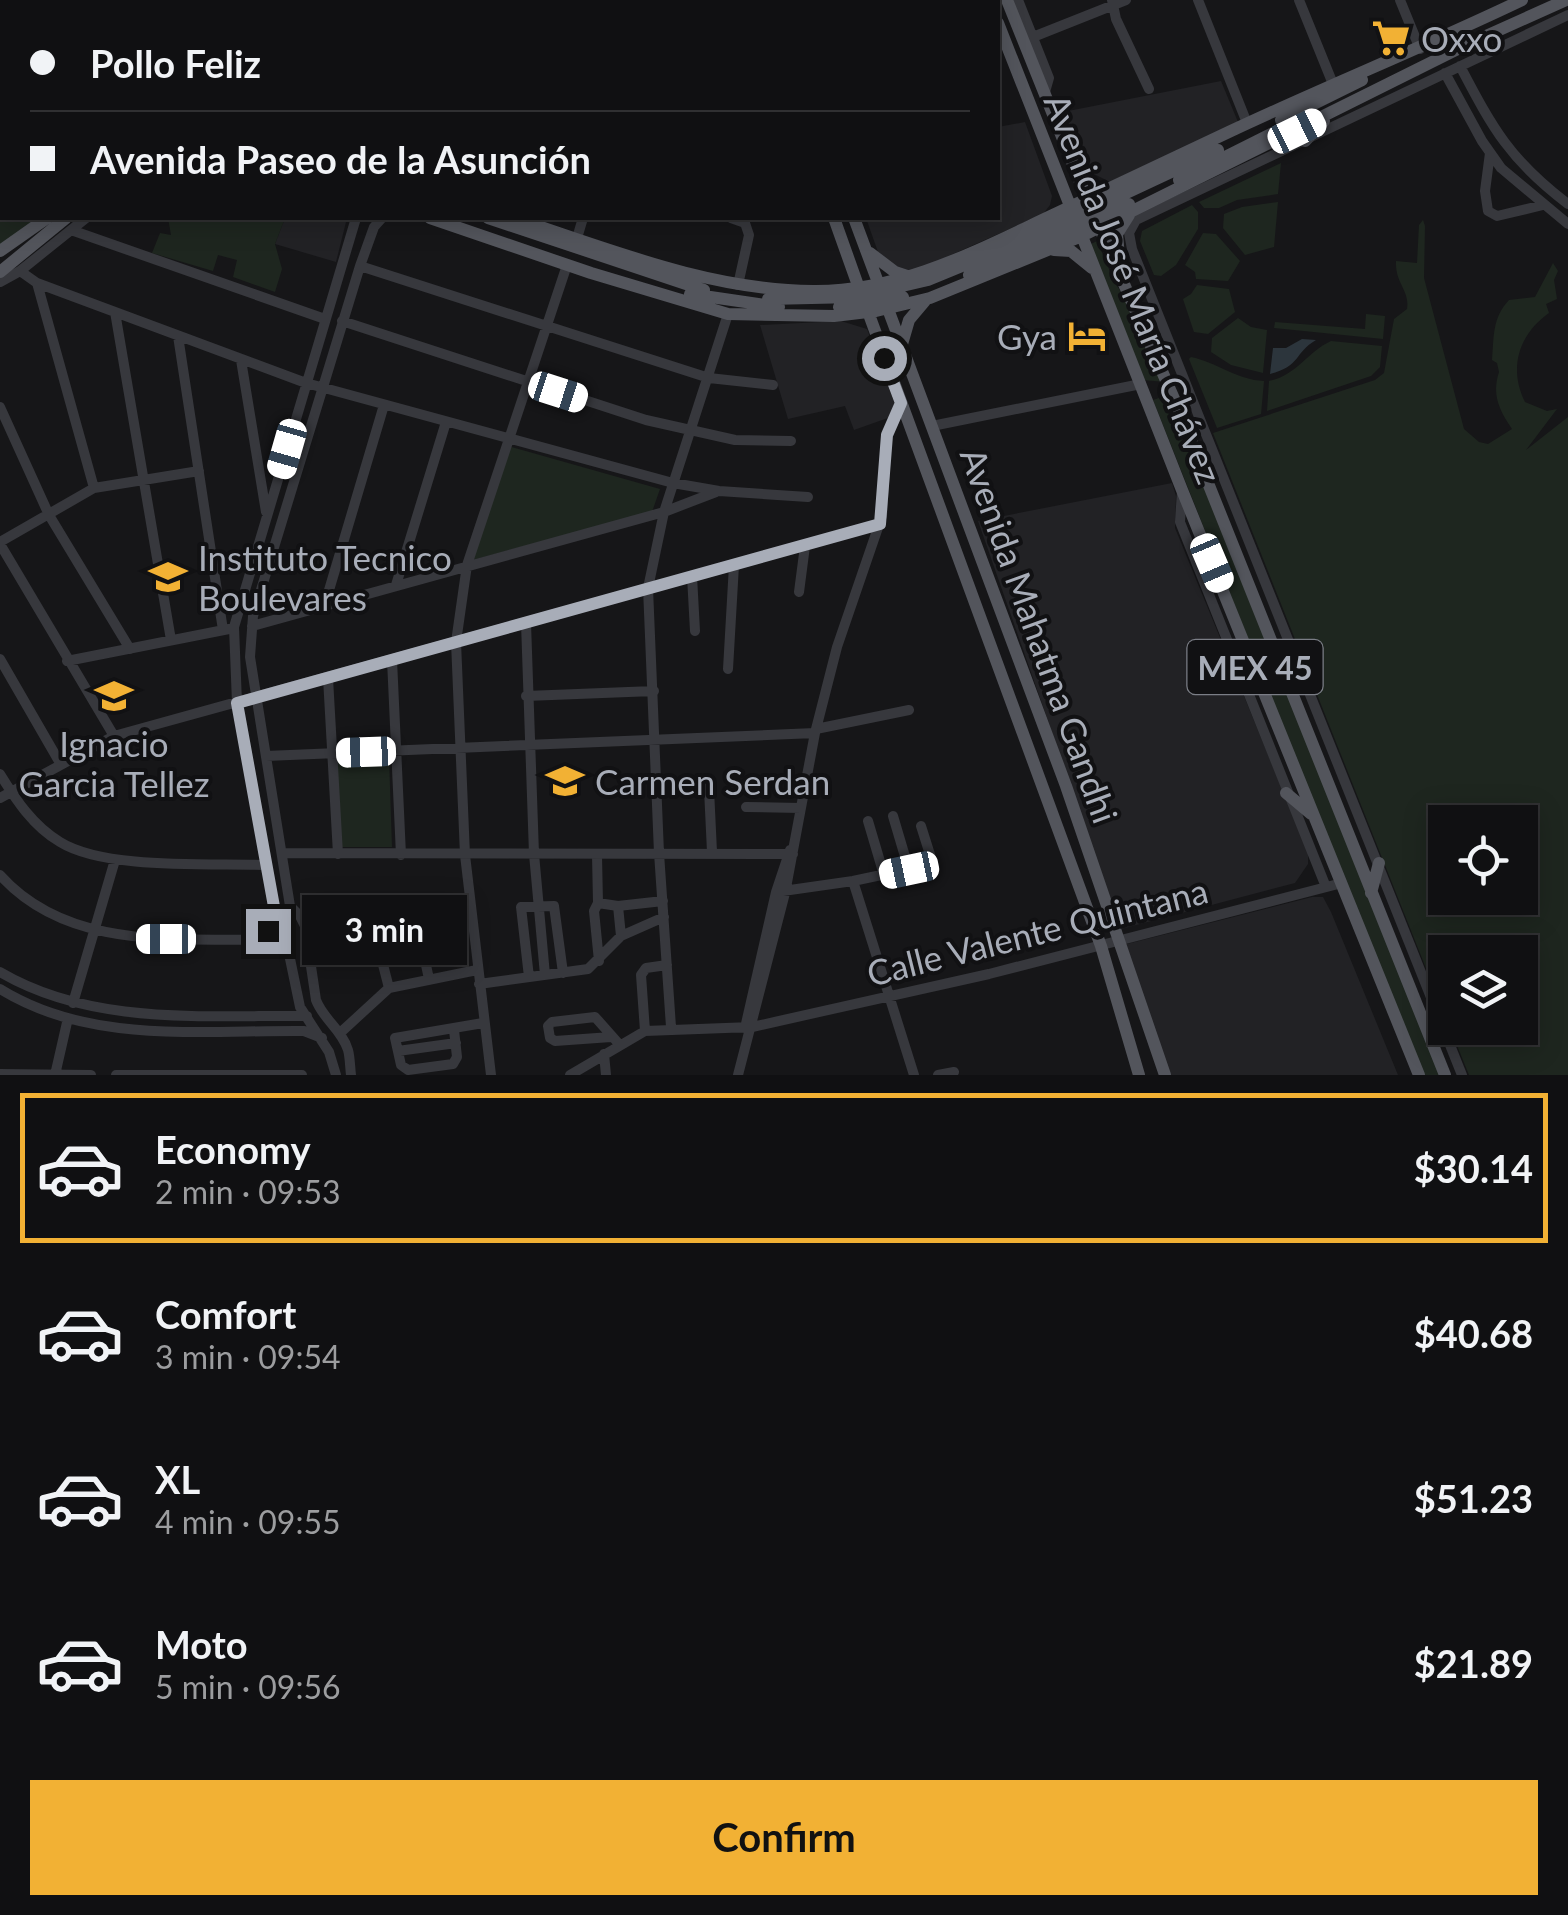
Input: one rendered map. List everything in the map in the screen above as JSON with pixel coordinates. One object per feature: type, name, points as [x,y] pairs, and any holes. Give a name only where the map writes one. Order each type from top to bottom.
[{"type":"main road","name":"Avenida José María Chávez","points":[[1007,0],[1176,403],[1445,1075]]},
{"type":"main road","points":[[520,220],[688,274],[738,285],[846,289],[910,277],[1379,63],[1420,49],[1495,6],[1522,0]]},
{"type":"main road","points":[[461,220],[589,264],[715,300],[801,308],[874,303],[929,290],[969,275],[1566,0]]},
{"type":"main road","name":"Avenida José María Chávez","points":[[1000,28],[1419,1075]]},
{"type":"main road","points":[[1120,269],[1117,234],[1124,220],[1466,45]]},
{"type":"main road","points":[[494,220],[695,288],[764,299],[834,299],[910,286],[1047,230],[1348,87],[1398,58]]},
{"type":"main road","points":[[1305,141],[1332,114]]},
{"type":"main road","points":[[1262,148],[1284,150]]},
{"type":"main road","points":[[1182,154],[1168,172],[1174,184],[1182,188]]},
{"type":"main road","points":[[1078,174],[1112,188]]},
{"type":"main road","points":[[1048,217],[1061,184]]},
{"type":"main road","points":[[436,220],[728,314],[841,315],[868,313],[930,298],[1138,214]]},
{"type":"main road","points":[[0,249],[41,220]]},
{"type":"main road","name":"Avenida Mahatma Gandhi","points":[[835,220],[849,261],[846,289],[868,313],[1101,946],[1138,1075]]},
{"type":"main road","name":"Avenida Mahatma Gandhi","points":[[855,220],[1066,786],[1165,1075]]},
{"type":"main road","points":[[0,272],[69,224]]},
{"type":"main road","points":[[864,247],[880,262],[910,277]]},
{"type":"main road","points":[[1046,250],[1071,251],[1096,272]]},
{"type":"main road","points":[[841,315],[855,308],[855,300],[846,289],[849,261]]},
{"type":"main road","points":[[939,267],[933,274],[933,283],[947,292]]},
{"type":"main road","points":[[902,351],[908,320],[930,298]]},
{"type":"main road","points":[[841,315],[861,322],[878,341]]},
{"type":"main road","points":[[1141,384],[1162,388],[1176,403]]},
{"type":"main road","points":[[1286,793],[1303,805],[1317,824]]},
{"type":"main road","points":[[1371,893],[1379,863]]},
{"type":"main road","points":[[1423,1018],[1428,1009]]},
{"type":"street","name":"Avenida José María Chávez","points":[[1018,0],[1048,78],[1045,92]]},
{"type":"street","points":[[1033,38],[1115,9],[1126,0]]},
{"type":"street","points":[[1198,0],[1247,124]]},
{"type":"street","points":[[1299,0],[1333,84]]},
{"type":"street","points":[[1400,0],[1420,49]]},
{"type":"street","points":[[1115,9],[1149,89]]},
{"type":"street","points":[[1138,214],[1305,141],[1568,15]]},
{"type":"street","points":[[1460,66],[1503,145],[1568,204]]},
{"type":"street","points":[[1446,73],[1501,168],[1568,224]]},
{"type":"street","points":[[1490,154],[1485,190],[1488,211],[1497,216],[1542,205]]},
{"type":"street","name":"Avenida José María Chávez","points":[[1138,214],[1130,228],[1130,242],[1428,991]]},
{"type":"street","points":[[229,629],[355,220]]},
{"type":"street","points":[[291,910],[255,698],[250,657],[252,626],[342,321],[370,234],[380,220]]},
{"type":"street","points":[[576,238],[581,220]]},
{"type":"street","points":[[737,220],[745,223],[749,235],[738,285]]},
{"type":"street","points":[[0,282],[20,271],[69,224],[326,319]]},
{"type":"street","points":[[352,231],[370,234]]},
{"type":"street","points":[[490,1075],[464,855],[456,642],[467,565],[567,264]]},
{"type":"street","points":[[360,266],[710,378],[772,385]]},
{"type":"street","points":[[20,271],[38,283],[322,388],[673,483],[719,491],[808,497]]},
{"type":"street","points":[[38,283],[94,488]]},
{"type":"street","points":[[116,312],[170,640]]},
{"type":"street","points":[[671,1027],[648,588],[664,512],[728,314]]},
{"type":"street","points":[[342,321],[528,383],[690,430],[735,440],[791,441]]},
{"type":"street","points":[[178,336],[275,912],[268,923],[270,940]]},
{"type":"street","points":[[240,360],[267,516]]},
{"type":"street","points":[[932,426],[1141,384]]},
{"type":"street","points":[[1176,403],[1192,402]]},
{"type":"street","points":[[738,1075],[816,731],[838,647],[880,524],[887,435],[901,403]]},
{"type":"street","points":[[324,607],[384,405]]},
{"type":"street","points":[[0,407],[49,515],[130,649]]},
{"type":"street","points":[[396,585],[446,422]]},
{"type":"street","points":[[1191,441],[1206,433]]},
{"type":"street","points":[[114,736],[0,543],[94,488],[199,470]]},
{"type":"street","points":[[1182,490],[1180,522],[1326,887]]},
{"type":"street","points":[[252,626],[664,512],[719,491]]},
{"type":"street","points":[[5,795],[114,736],[880,524]]},
{"type":"street","points":[[799,592],[804,546]]},
{"type":"street","points":[[728,670],[734,565]]},
{"type":"street","points":[[692,576],[695,631]]},
{"type":"street","points":[[526,623],[534,854],[545,975]]},
{"type":"street","points":[[67,662],[229,629]]},
{"type":"street","points":[[0,659],[60,763]]},
{"type":"street","points":[[392,660],[401,855]]},
{"type":"street","points":[[328,678],[338,854]]},
{"type":"street","points":[[526,696],[654,691]]},
{"type":"street","points":[[266,756],[816,731],[909,710]]},
{"type":"street","points":[[0,774],[5,795],[63,844],[115,860],[265,865]]},
{"type":"street","points":[[700,778],[709,789],[712,852]]},
{"type":"street","points":[[746,807],[801,808]]},
{"type":"street","points":[[892,816],[909,870]]},
{"type":"street","points":[[868,822],[884,875]]},
{"type":"street","points":[[780,893],[933,864],[921,826]]},
{"type":"street","points":[[282,853],[790,852]]},
{"type":"street","points":[[597,854],[598,902],[594,912],[599,961]]},
{"type":"street","points":[[73,1004],[115,860]]},
{"type":"street","points":[[0,876],[39,907],[94,930],[135,939],[270,940],[288,949],[300,1006],[322,1038],[336,1075]]},
{"type":"street","points":[[853,881],[914,1075]]},
{"type":"street","name":"Calle Valente Quintana","points":[[645,1030],[748,1030],[1101,946],[1342,883]]},
{"type":"street","points":[[598,902],[618,906],[662,901]]},
{"type":"street","points":[[389,988],[380,953],[359,939],[355,906],[390,906],[416,914],[470,911]]},
{"type":"street","points":[[529,977],[521,907],[554,906],[563,973]]},
{"type":"street","points":[[618,906],[620,936]]},
{"type":"street","points":[[275,912],[291,910],[305,926],[320,1011],[348,1049],[351,1075]]},
{"type":"street","points":[[416,914],[429,979]]},
{"type":"street","points":[[479,984],[588,969],[620,936],[664,917]]},
{"type":"street","points":[[615,1040],[595,1017],[552,1022],[548,1026],[550,1038],[555,1041],[615,1040],[645,1030],[641,975],[646,968],[667,965]]},
{"type":"street","points":[[340,1034],[389,988],[477,970]]},
{"type":"street","points":[[0,972],[73,1004],[134,1014],[307,1016]]},
{"type":"street","points":[[0,988],[16,999],[68,1018],[132,1030],[304,1031],[322,1038]]},
{"type":"street","points":[[56,1075],[68,1018]]},
{"type":"street","points":[[454,1030],[458,1058],[453,1064],[408,1070],[401,1065],[395,1038],[483,1024]]},
{"type":"street","points":[[570,1075],[604,1054],[615,1040]]},
{"type":"street","points":[[398,1051],[456,1043]]},
{"type":"street","name":"Avenida José María Chávez","points":[[1450,1045],[1462,1075]]},
{"type":"street","points":[[604,1054],[606,1075]]},
{"type":"street","points":[[0,1071],[91,1075]]},
{"type":"street","points":[[938,1075],[954,1072]]},
{"type":"street","points":[[116,1075],[302,1075]]},
{"type":"shaded area","points":[[1221,81],[1238,122],[1110,182],[1088,171],[1063,112]]},
{"type":"shaded area","points":[[1025,122],[1052,196],[1050,205],[1043,214],[915,271],[900,271],[878,252],[867,220],[1000,220],[1000,127]]},
{"type":"shaded area","points":[[1281,163],[1278,194],[1237,200],[1219,208],[1204,208],[1199,202]]},
{"type":"shaded area","points":[[1278,202],[1274,247],[1245,255],[1223,228],[1224,214]]},
{"type":"shaded area","points":[[1192,205],[1198,212],[1198,229],[1176,265],[1161,276],[1154,275],[1140,241],[1142,231]]},
{"type":"shaded area","points":[[0,220],[44,220],[0,248]]},
{"type":"shaded area","points":[[168,220],[284,220],[275,244],[282,269],[275,292],[233,277],[237,260],[218,255],[213,271],[152,253],[160,233],[171,235]]},
{"type":"shaded area","points":[[284,220],[346,220],[336,262],[275,244]]},
{"type":"shaded area","points":[[1423,220],[1424,278],[1464,429],[1479,442],[1488,444],[1512,429],[1498,401],[1499,372],[1492,360],[1499,314],[1509,300],[1535,297],[1553,263],[1558,271],[1554,280],[1557,299],[1546,304],[1549,313],[1524,341],[1517,377],[1525,402],[1547,411],[1557,409],[1526,450],[1568,417],[1568,1075],[1469,1075],[1457,1045],[1538,1045],[1538,935],[1428,935],[1428,973],[1213,433],[1375,380],[1384,373],[1394,319],[1407,309],[1396,261],[1417,263],[1419,225]]},
{"type":"shaded area","points":[[1203,233],[1216,234],[1240,261],[1228,281],[1196,279],[1195,272],[1185,265]]},
{"type":"shaded area","points":[[1097,241],[1115,283],[1140,321],[1166,382],[1142,380],[1089,245]]},
{"type":"shaded area","points":[[1197,285],[1229,289],[1235,312],[1208,334],[1194,332],[1183,299]]},
{"type":"shaded area","points":[[1366,314],[1385,316],[1383,339],[1274,328],[1275,322],[1365,329]]},
{"type":"shaded area","points":[[1238,318],[1251,327],[1267,330],[1263,373],[1231,365],[1211,352],[1212,338]]},
{"type":"shaded area","points":[[841,321],[867,329],[899,414],[854,430],[845,406],[788,419],[760,325]]},
{"type":"shaded area","points":[[1302,339],[1316,340],[1287,367],[1270,374],[1273,348],[1286,348]]},
{"type":"shaded area","points":[[1331,341],[1382,346],[1380,367],[1371,376],[1267,411],[1269,381],[1287,374]]},
{"type":"shaded area","points":[[1191,357],[1245,378],[1264,381],[1261,414],[1217,428]]},
{"type":"shaded area","points":[[1162,397],[1175,430],[1191,448],[1443,1075],[1422,1075],[1153,400]]},
{"type":"shaded area","points":[[508,446],[660,489],[652,512],[469,561]]},
{"type":"shaded area","points":[[1172,483],[1176,496],[1175,528],[1308,852],[1308,864],[1295,883],[1121,929],[978,521]]},
{"type":"shaded area","points":[[389,757],[392,847],[341,847],[337,758]]},
{"type":"shaded area","points":[[1323,897],[1331,912],[1398,1075],[1160,1075],[1123,945]]},
{"type":"place","name":"Oxxo","points":[[1391,38]]},
{"type":"place","name":"Gya","points":[[1087,336]]},
{"type":"place","name":"Instituto Tecnico Boulevares","points":[[168,577]]},
{"type":"place","name":"Ignacio Garcia Tellez","points":[[114,696]]},
{"type":"place","name":"Carmen Serdan","points":[[565,781]]},
{"type":"route","points":[[268,931],[275,912],[237,703],[880,524],[887,435],[901,403],[884,358]]}]
